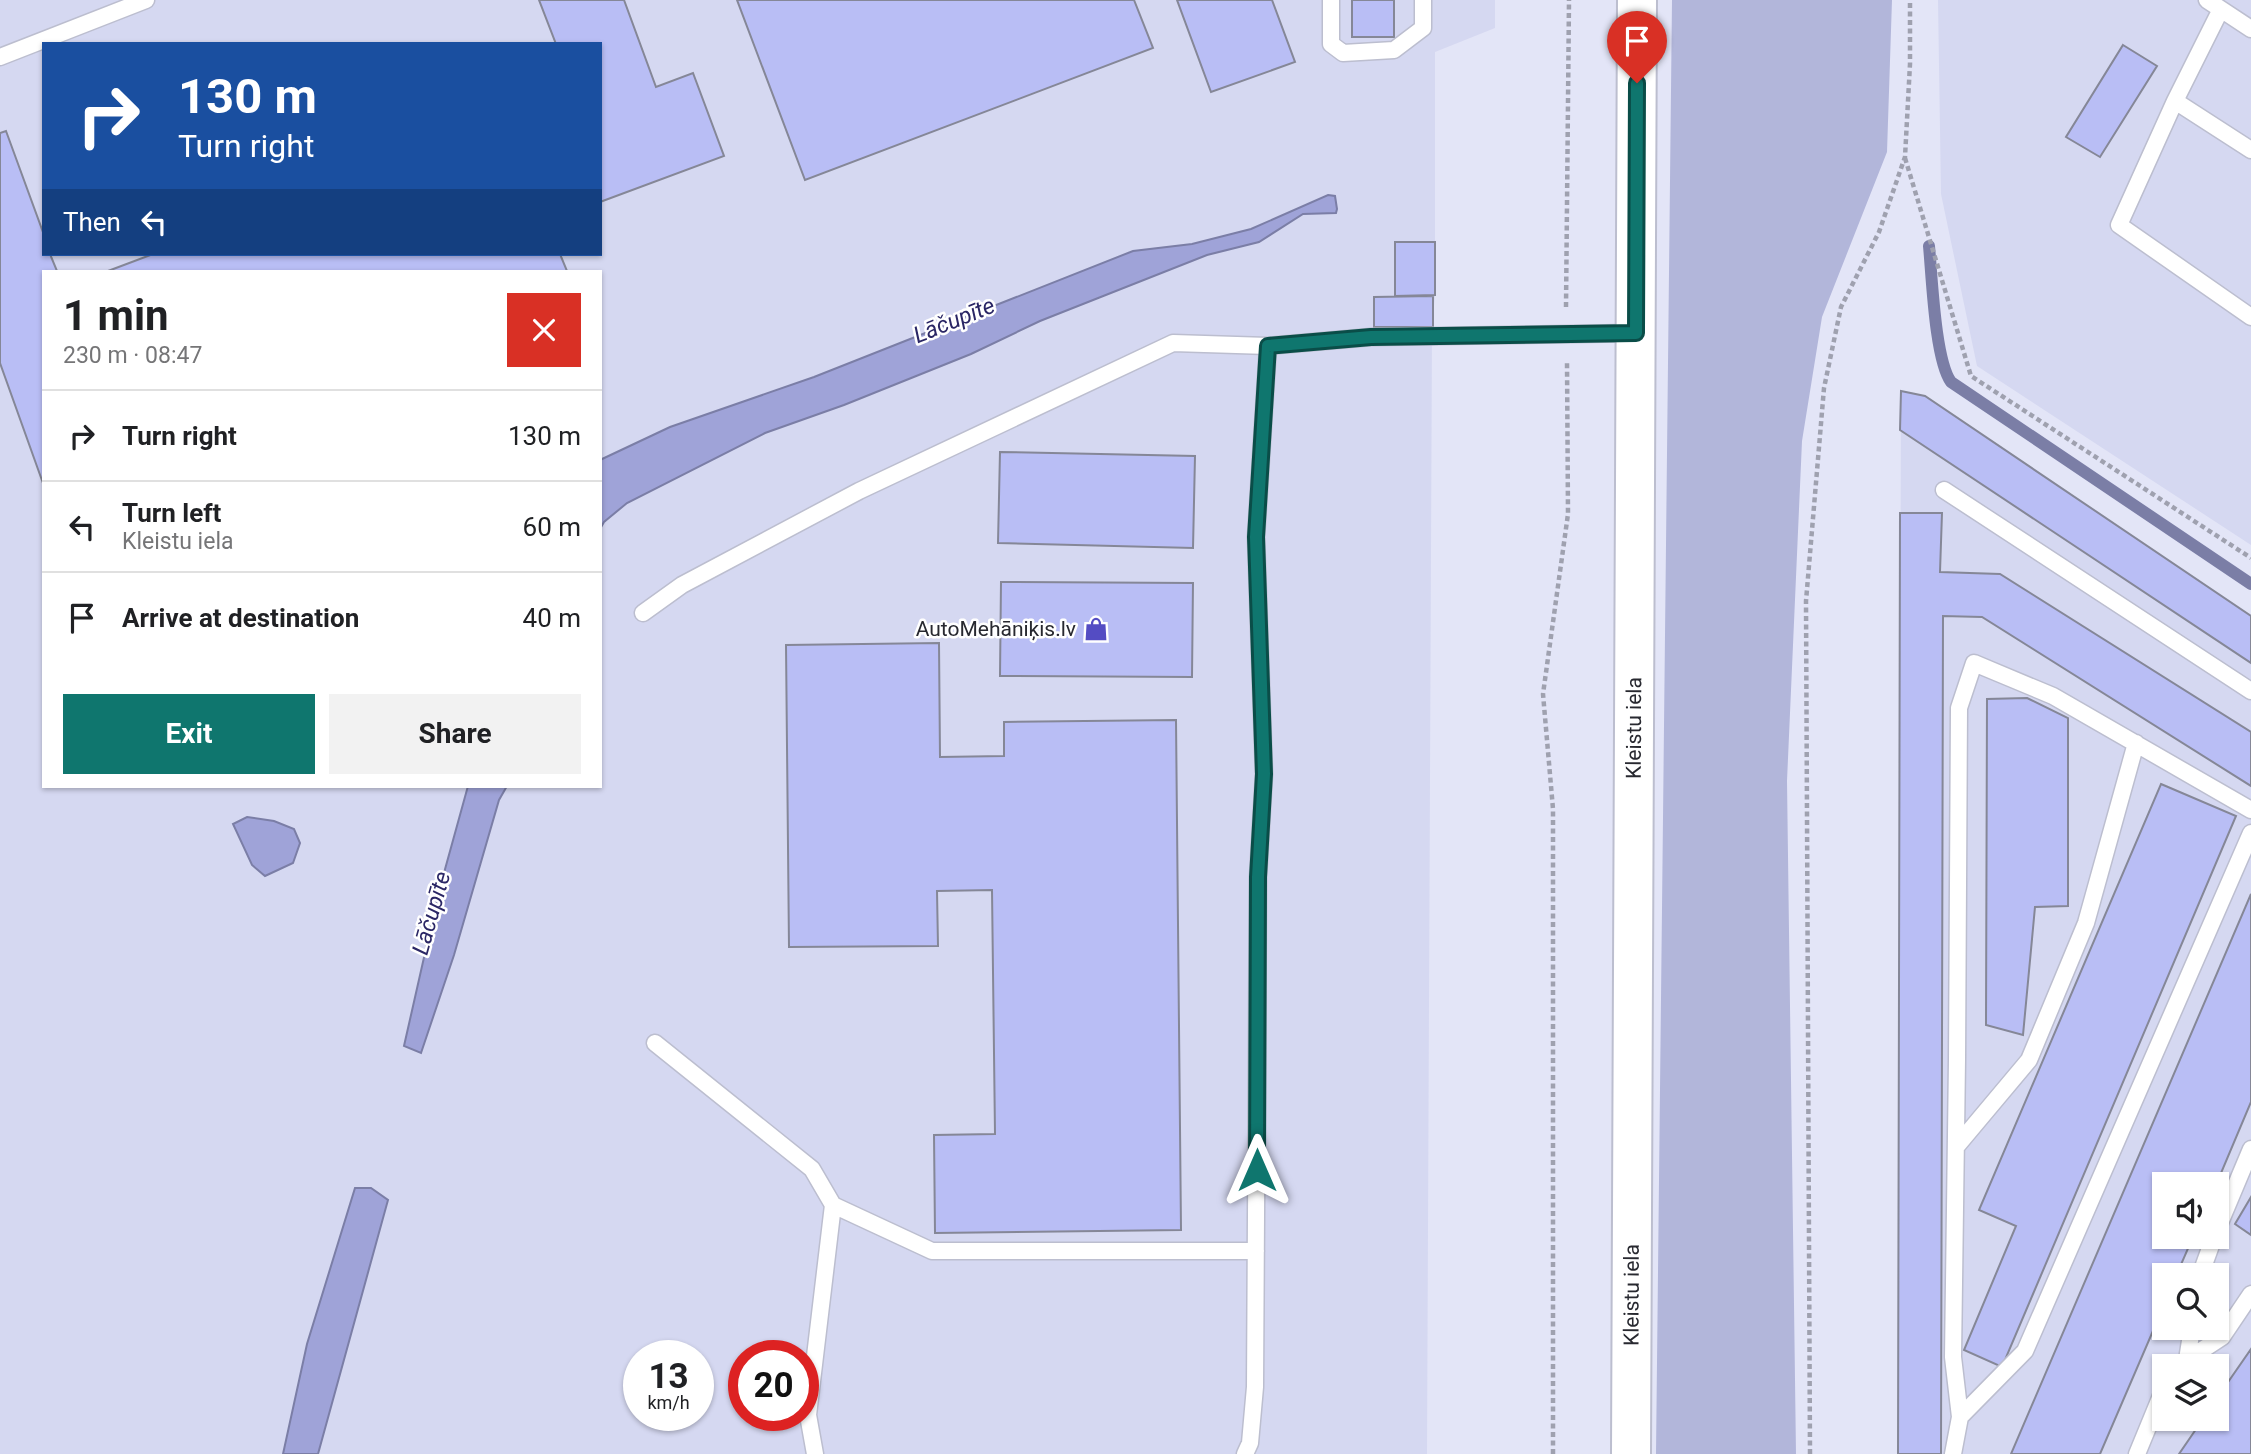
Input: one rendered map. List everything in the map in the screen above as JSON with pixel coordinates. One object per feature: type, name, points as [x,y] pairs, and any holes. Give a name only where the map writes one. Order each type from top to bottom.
[{"type":"main road","name":"Kleistu iela","points":[[1631,1454],[1637,0]]},
{"type":"lane","points":[[0,57],[146,0]]},
{"type":"lane","points":[[1331,0],[1331,44],[1343,53],[1394,50],[1423,28],[1423,0]]},
{"type":"lane","points":[[2207,0],[2251,29]]},
{"type":"lane","points":[[2220,11],[2175,101],[2119,225],[2251,317]]},
{"type":"lane","points":[[2175,101],[2251,150]]},
{"type":"lane","points":[[643,612],[682,585],[859,491],[1172,343],[1268,346],[1371,337],[1636,333]]},
{"type":"lane","points":[[1245,1454],[1250,1443],[1255,1387],[1258,877],[1264,774],[1256,537],[1268,346]]},
{"type":"lane","points":[[1944,491],[2251,691]]},
{"type":"lane","points":[[1953,1454],[1960,1417],[1953,1357],[1959,708],[1974,663],[2053,696],[2251,810]]},
{"type":"lane","points":[[1956,1147],[2029,1060],[2086,923],[2136,743]]},
{"type":"lane","points":[[1960,1417],[2025,1351],[2251,833]]},
{"type":"lane","points":[[655,1042],[812,1169],[833,1205],[932,1251],[1256,1251]]},
{"type":"lane","points":[[2229,1201],[2251,1149]]},
{"type":"lane","points":[[815,1454],[808,1415],[833,1205]]},
{"type":"lane","points":[[2197,1354],[2222,1337],[2251,1294]]},
{"type":"lane","points":[[2137,1454],[2152,1418]]},
{"type":"path","points":[[1553,1454],[1553,808],[1543,694],[1568,514],[1566,334],[1569,0]]},
{"type":"path","points":[[1810,1454],[1806,601],[1824,388],[1841,307],[1879,232],[1905,157],[1910,0]]},
{"type":"path","points":[[1905,157],[1971,376],[2251,558]]},
{"type":"shaded area","points":[[0,0],[1495,0],[1495,28],[1435,52],[1435,295],[1432,328],[1427,1454],[0,1454]]},
{"type":"shaded area","points":[[1672,0],[1892,0],[1887,152],[1822,317],[1802,441],[1787,781],[1796,1454],[1656,1454]]},
{"type":"shaded area","points":[[1938,0],[2251,0],[2251,545],[1977,366],[1941,194]]},
{"type":"shaded area","name":"Lāčupīte","points":[[1328,195],[1335,196],[1336,213],[1303,214],[1259,242],[1207,255],[1040,321],[971,354],[844,405],[765,433],[627,503],[602,526],[602,459],[670,427],[814,377],[1133,251],[1192,244],[1251,229]]},
{"type":"shaded area","points":[[1901,391],[1925,396],[2251,616],[2251,1454],[1898,1454]]},
{"type":"shaded area","name":"Lāčupīte","points":[[467,788],[506,788],[499,800],[454,955],[421,1053],[404,1046],[439,891]]},
{"type":"shaded area","points":[[247,817],[274,821],[294,829],[300,843],[293,863],[265,876],[252,865],[233,824]]},
{"type":"shaded area","points":[[355,1188],[371,1188],[388,1200],[318,1454],[283,1454],[307,1344]]},
{"type":"building","points":[[539,0],[624,0],[656,87],[693,73],[724,156],[602,201],[602,42],[555,42]]},
{"type":"building","points":[[737,0],[1134,0],[1153,48],[805,180]]},
{"type":"building","points":[[1177,0],[1272,0],[1295,62],[1211,92]]},
{"type":"building","points":[[1352,0],[1394,0],[1394,37],[1352,37]]},
{"type":"building","points":[[2123,45],[2157,66],[2100,157],[2066,137]]},
{"type":"building","points":[[6,131],[42,230],[42,256],[51,256],[57,270],[42,270],[42,480],[0,363],[0,133]]},
{"type":"building","points":[[1395,242],[1435,242],[1435,295],[1395,296]]},
{"type":"building","points":[[148,256],[561,256],[567,270],[111,270]]},
{"type":"building","points":[[1433,296],[1433,327],[1374,327],[1374,297]]},
{"type":"building","points":[[1901,391],[1925,396],[2251,616],[2251,663],[1900,430]]},
{"type":"building","points":[[1000,452],[1195,456],[1193,548],[998,543]]},
{"type":"building","points":[[1900,513],[1942,513],[1940,572],[2000,574],[2251,732],[2251,786],[1982,617],[1943,616],[1941,1454],[1898,1454]]},
{"type":"building","name":"AutoMehāniķis.lv","points":[[1001,582],[1193,583],[1192,677],[1000,676]]},
{"type":"building","points":[[939,643],[940,757],[1004,756],[1004,722],[1176,720],[1181,1230],[935,1233],[934,1135],[995,1134],[992,890],[937,891],[938,946],[789,947],[786,645]]},
{"type":"building","points":[[2027,698],[2068,718],[2068,906],[2035,907],[2023,1035],[1986,1025],[1987,699]]},
{"type":"building","points":[[2161,784],[2236,816],[2002,1367],[1964,1350],[2016,1226],[1979,1210]]},
{"type":"building","points":[[2251,894],[2251,1102],[2221,1172],[2152,1172],[2152,1249],[2188,1249],[2182,1263],[2152,1263],[2152,1333],[2100,1454],[2011,1454]]},
{"type":"building","points":[[2251,1197],[2251,1235],[2235,1224]]},
{"type":"building","points":[[2251,1349],[2251,1454],[2179,1454],[2195,1431],[2229,1431],[2229,1381]]},
{"type":"waterway","points":[[1929,246],[1941,356],[1951,382],[2251,584]]},
{"type":"place","name":"AutoMehāniķis.lv","points":[[1096,629]]},
{"type":"route","points":[[1257,1170],[1258,877],[1264,774],[1256,537],[1268,346],[1371,337],[1636,333],[1637,83]]}]
